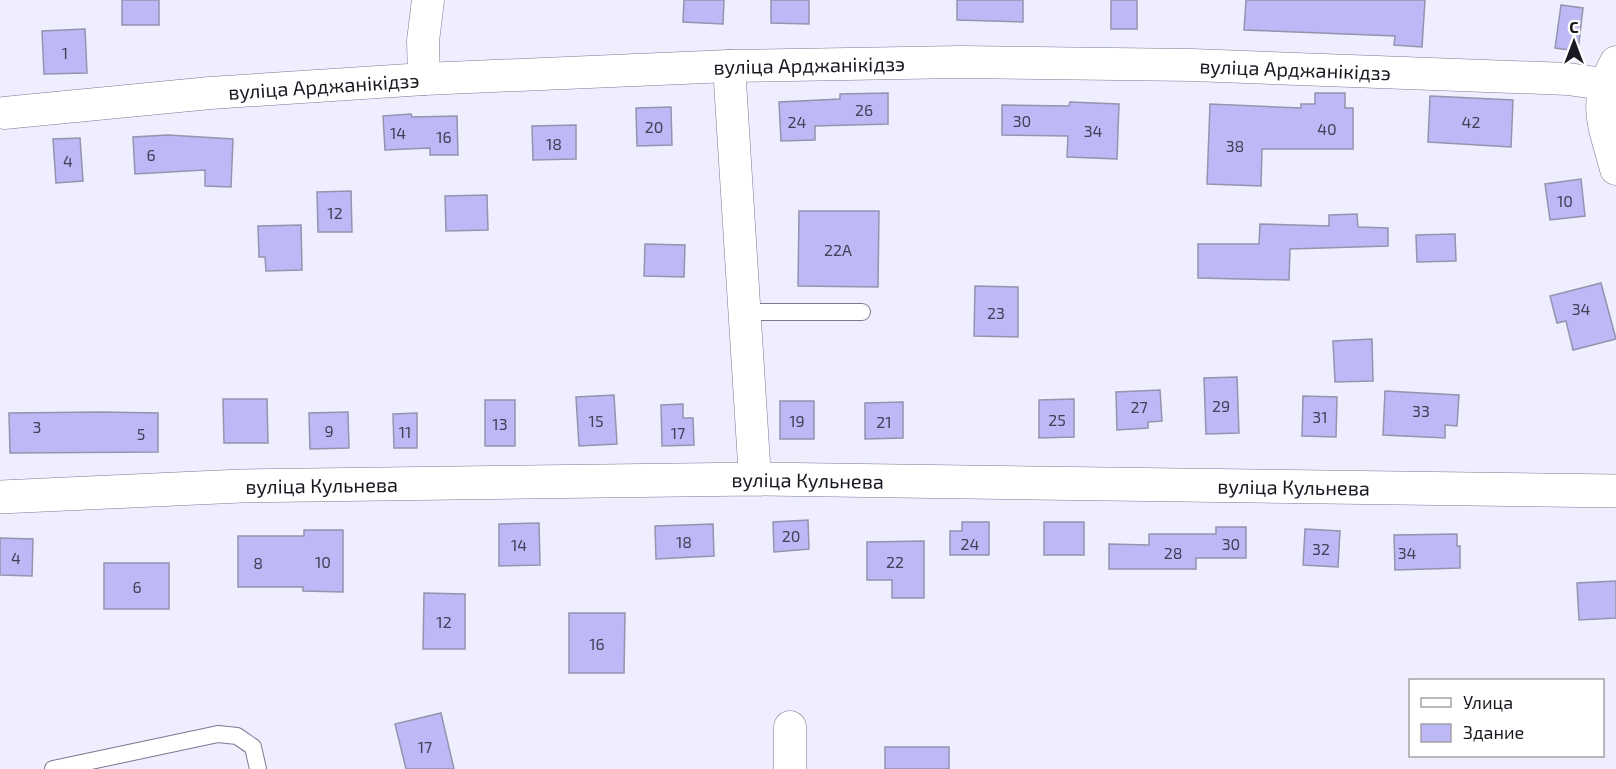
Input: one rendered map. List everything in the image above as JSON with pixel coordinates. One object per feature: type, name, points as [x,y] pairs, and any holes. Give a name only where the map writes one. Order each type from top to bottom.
[{"type":"street","points":[[424,79],[423,41],[428,0]]},
{"type":"street","name":"вуліца Арджанікідзэ","points":[[2,111],[210,93],[424,79],[729,66],[960,62],[1192,65],[1568,79],[1612,78]]},
{"type":"street","points":[[729,66],[747,312],[755,479]]},
{"type":"street","points":[[1612,78],[1600,110],[1616,169]]},
{"type":"street","name":"вуліца Кульнева","points":[[0,497],[241,486],[755,479],[1616,491]]},
{"type":"street","points":[[790,728],[790,769]]},
{"type":"lane","points":[[747,312],[862,312]]},
{"type":"lane","points":[[53,769],[218,734],[237,736],[253,747],[258,769]]},
{"type":"building","points":[[122,0],[159,0],[159,25],[122,25]]},
{"type":"building","points":[[684,0],[724,0],[723,24],[683,22]]},
{"type":"building","points":[[771,0],[809,0],[809,24],[771,23]]},
{"type":"building","points":[[957,0],[1023,0],[1023,22],[957,20]]},
{"type":"building","points":[[1111,0],[1137,0],[1137,29],[1111,29]]},
{"type":"building","points":[[1246,0],[1425,0],[1422,47],[1394,45],[1395,36],[1244,30]]},
{"type":"building","points":[[1561,5],[1583,8],[1578,51],[1555,48]]},
{"type":"building","points":[[85,29],[87,73],[44,74],[42,31]]},
{"type":"building","points":[[888,93],[888,124],[815,126],[815,140],[781,141],[779,102],[840,99],[840,94]]},
{"type":"building","points":[[1315,93],[1345,93],[1345,108],[1353,108],[1353,149],[1262,149],[1261,186],[1207,184],[1210,104],[1301,108],[1301,104],[1315,104]]},
{"type":"building","points":[[1430,96],[1513,100],[1511,147],[1428,142]]},
{"type":"building","points":[[1070,102],[1119,104],[1117,159],[1067,157],[1068,136],[1002,135],[1002,105],[1069,106]]},
{"type":"building","points":[[671,107],[672,145],[637,146],[636,108]]},
{"type":"building","points":[[411,114],[412,117],[457,116],[458,155],[430,155],[430,148],[385,150],[383,116]]},
{"type":"building","points":[[576,125],[576,159],[533,160],[532,126]]},
{"type":"building","points":[[168,135],[233,139],[231,187],[205,186],[205,170],[135,174],[133,137]]},
{"type":"building","points":[[80,138],[83,181],[56,183],[53,139]]},
{"type":"building","points":[[1581,179],[1585,216],[1550,220],[1545,184]]},
{"type":"building","points":[[351,191],[352,232],[318,232],[317,192]]},
{"type":"building","points":[[487,195],[488,230],[446,231],[445,196]]},
{"type":"building","points":[[799,211],[879,211],[878,287],[798,286]]},
{"type":"building","points":[[1357,214],[1358,227],[1388,228],[1388,246],[1290,249],[1289,280],[1198,278],[1198,244],[1259,244],[1260,224],[1329,226],[1329,215]]},
{"type":"building","points":[[301,225],[302,270],[266,271],[265,257],[259,257],[258,226]]},
{"type":"building","points":[[1455,234],[1456,261],[1417,262],[1416,235]]},
{"type":"building","points":[[645,244],[685,245],[684,277],[644,276]]},
{"type":"building","points":[[1601,283],[1616,339],[1573,350],[1566,321],[1557,323],[1550,296]]},
{"type":"building","points":[[975,286],[1018,287],[1018,337],[974,336]]},
{"type":"building","points":[[1372,339],[1373,381],[1335,382],[1333,341]]},
{"type":"building","points":[[1237,377],[1239,433],[1206,434],[1204,378]]},
{"type":"building","points":[[1160,390],[1162,421],[1148,422],[1148,428],[1117,430],[1116,392]]},
{"type":"building","points":[[1385,391],[1459,395],[1457,426],[1445,425],[1445,438],[1383,435]]},
{"type":"building","points":[[614,395],[617,444],[579,446],[576,397]]},
{"type":"building","points":[[1303,396],[1337,397],[1336,437],[1302,436]]},
{"type":"building","points":[[223,399],[267,399],[268,443],[224,443]]},
{"type":"building","points":[[1074,399],[1074,437],[1039,438],[1039,400]]},
{"type":"building","points":[[485,400],[515,400],[515,446],[485,446]]},
{"type":"building","points":[[780,401],[814,401],[814,439],[780,439]]},
{"type":"building","points":[[903,402],[903,438],[865,439],[865,403]]},
{"type":"building","points":[[683,404],[683,418],[693,418],[694,445],[662,446],[661,405]]},
{"type":"building","points":[[348,412],[349,448],[310,449],[309,413]]},
{"type":"building","points":[[9,413],[158,413],[158,452],[10,453]]},
{"type":"building","points":[[417,413],[417,448],[394,448],[393,414]]},
{"type":"building","points":[[808,520],[809,549],[774,552],[773,522]]},
{"type":"building","points":[[962,522],[989,522],[989,555],[950,555],[950,531],[962,531]]},
{"type":"building","points":[[1044,522],[1084,522],[1084,555],[1044,555]]},
{"type":"building","points":[[539,523],[540,565],[499,566],[499,524]]},
{"type":"building","points":[[713,524],[714,556],[656,559],[655,526]]},
{"type":"building","points":[[1216,527],[1246,527],[1246,558],[1196,558],[1196,569],[1109,569],[1109,544],[1149,545],[1149,534],[1216,534]]},
{"type":"building","points":[[1305,529],[1340,531],[1338,567],[1303,565]]},
{"type":"building","points":[[304,530],[343,530],[343,592],[303,591],[303,587],[238,587],[238,536],[304,536]]},
{"type":"building","points":[[1457,534],[1457,546],[1460,546],[1460,568],[1395,570],[1394,535]]},
{"type":"building","points":[[0,538],[33,539],[32,576],[0,575]]},
{"type":"building","points":[[924,541],[924,598],[892,598],[892,580],[867,580],[867,542]]},
{"type":"building","points":[[104,563],[169,563],[169,609],[104,609]]},
{"type":"building","points":[[1616,581],[1616,618],[1579,620],[1577,583]]},
{"type":"building","points":[[424,593],[465,594],[465,649],[423,649]]},
{"type":"building","points":[[569,613],[625,613],[624,673],[569,673]]},
{"type":"building","points":[[441,713],[454,769],[406,769],[395,724]]},
{"type":"building","points":[[885,747],[949,747],[949,769],[885,769]]}]
